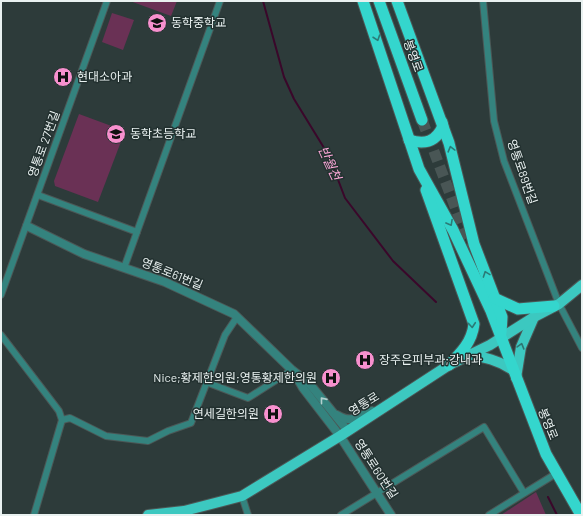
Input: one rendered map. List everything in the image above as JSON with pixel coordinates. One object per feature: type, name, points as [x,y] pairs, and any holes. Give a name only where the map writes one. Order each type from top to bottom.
[{"type":"highway","points":[[363,1],[376,36],[408,140],[420,169],[430,204],[474,324],[473,332],[467,345],[449,365]]},
{"type":"highway","name":"봉영로","points":[[379,1],[422,120]]},
{"type":"highway","points":[[397,1],[443,126],[437,137],[426,143],[408,140]]},
{"type":"highway","points":[[439,115],[449,143],[474,244],[502,317],[501,338]]},
{"type":"highway","name":"봉영로","points":[[420,169],[453,230],[491,311],[546,454],[581,515]]},
{"type":"highway","points":[[494,298],[518,309],[556,305]]},
{"type":"main road","name":"영통로","points":[[148,515],[184,511],[242,496],[384,408],[449,365],[501,338],[556,305],[582,285]]},
{"type":"main road","points":[[467,355],[486,357],[501,362],[515,374],[521,347],[534,317]]},
{"type":"street","name":"영통로 27번길","points":[[1,295],[107,1]]},
{"type":"street","points":[[124,268],[220,1]]},
{"type":"street","name":"영통로89번길","points":[[483,1],[494,121],[504,161],[556,305],[581,345]]},
{"type":"street","points":[[38,195],[137,232]]},
{"type":"street","name":"영통로61번길","points":[[27,226],[84,254],[165,282],[218,306],[237,317],[292,370]]},
{"type":"street","points":[[59,411],[106,436],[148,441],[168,431],[186,426],[191,423],[225,335],[237,317]]},
{"type":"street","points":[[1,335],[59,411],[62,420],[34,515]]},
{"type":"street","points":[[206,382],[248,398],[292,370]]},
{"type":"street","points":[[292,370],[309,383],[333,412],[343,433]]},
{"type":"street","points":[[292,370],[303,388],[343,433]]},
{"type":"street","points":[[333,412],[344,420],[350,421],[384,408]]},
{"type":"street","points":[[62,420],[70,418]]},
{"type":"street","points":[[342,515],[484,427],[524,493]]},
{"type":"street","name":"영통로60번길","points":[[343,433],[391,515]]},
{"type":"street","points":[[489,515],[557,473]]},
{"type":"street","points":[[242,496],[248,515]]},
{"type":"shaded area","points":[[130,1],[177,1],[171,16]]},
{"type":"shaded area","points":[[112,13],[134,20],[123,50],[102,42]]},
{"type":"shaded area","points":[[79,114],[125,131],[98,202],[55,186],[54,181]]},
{"type":"shaded area","points":[[536,492],[546,515],[501,515]]},
{"type":"waterway","name":"반월천","points":[[263,1],[284,77],[294,99],[329,156],[345,198],[393,261],[436,302]]},
{"type":"waterway","name":"반월천","points":[[548,497],[557,515]]},
{"type":"tunnel","points":[[422,120],[473,254]]},
{"type":"place","name":"동학중학교","points":[[157,23]]},
{"type":"place","name":"현대소아과","points":[[63,77]]},
{"type":"place","name":"동학초등학교","points":[[116,134]]},
{"type":"place","name":"장주은피부과;강내과","points":[[365,360]]},
{"type":"place","name":"Nice;황제한의원;영통황제한의원","points":[[331,378]]},
{"type":"place","name":"연세길한의원","points":[[273,414]]}]
